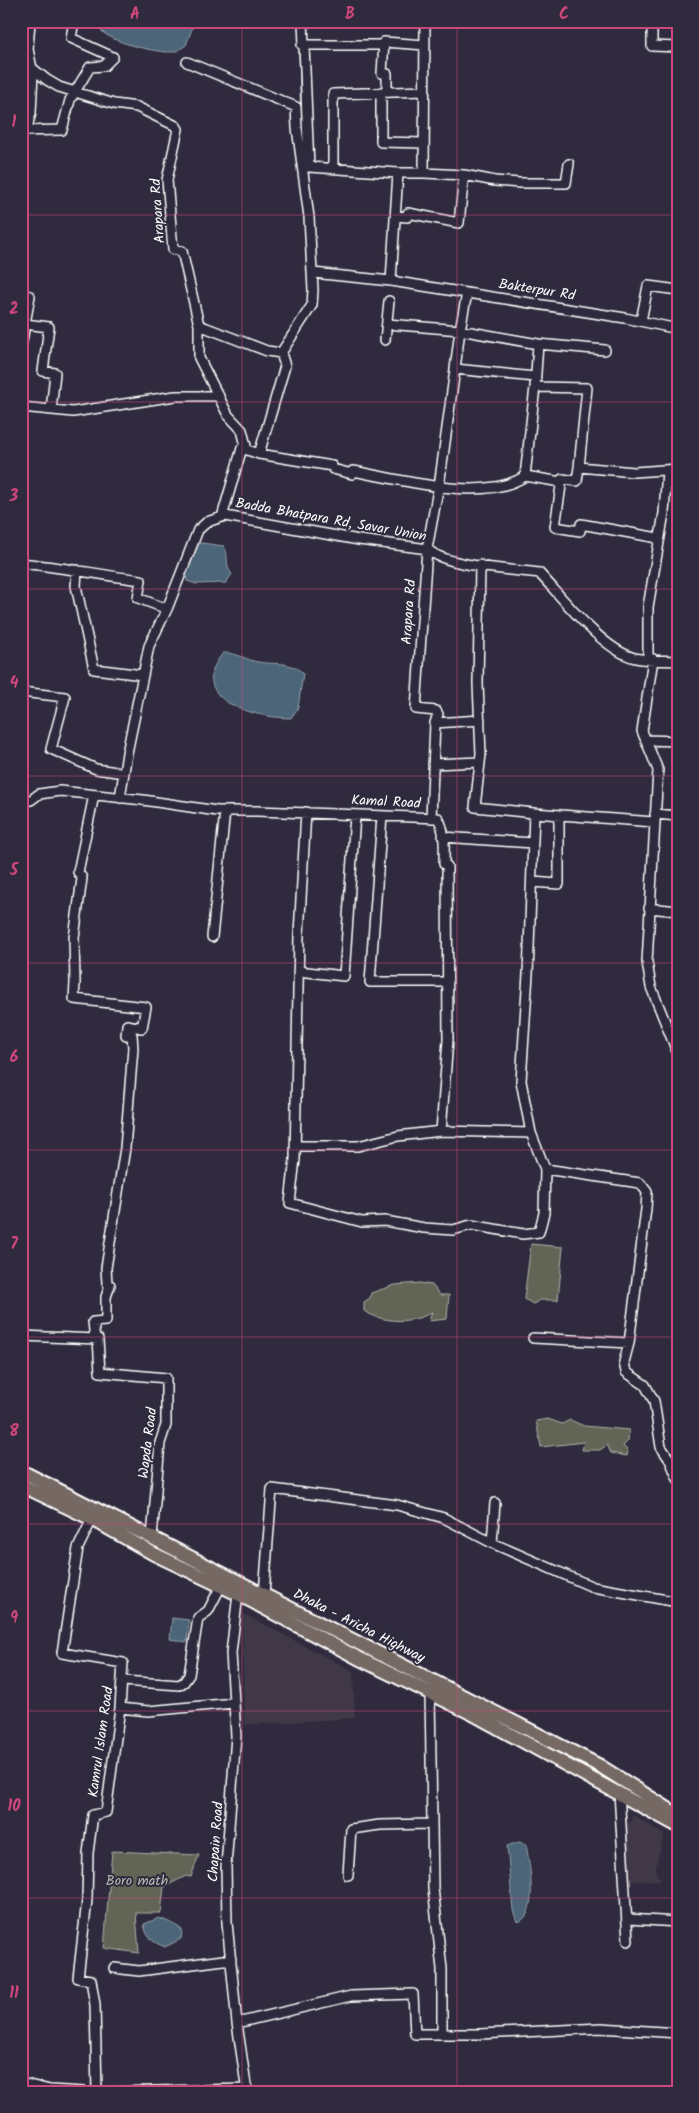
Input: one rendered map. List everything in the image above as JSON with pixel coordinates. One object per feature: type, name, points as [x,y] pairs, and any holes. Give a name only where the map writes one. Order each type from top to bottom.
[{"type":"highway","name":"Dhaka - Aricha Highway","points":[[21,1471],[600,1766],[678,1815]]},
{"type":"highway","name":"Dhaka - Aricha Highway","points":[[21,1485],[92,1519],[154,1554],[238,1594],[358,1658],[430,1693],[618,1792],[678,1826]]},
{"type":"street","points":[[22,132],[32,113],[28,63],[30,21]]},
{"type":"street","points":[[22,132],[62,130],[75,92],[90,67],[104,66],[113,57],[71,38],[74,21]]},
{"type":"street","points":[[303,21],[302,45],[309,166],[398,174],[464,175],[495,181],[566,183],[569,164]]},
{"type":"street","points":[[424,173],[426,21]]},
{"type":"street","points":[[652,21],[652,46],[678,47]]},
{"type":"street","points":[[302,45],[381,45],[384,42],[425,45]]},
{"type":"street","points":[[384,42],[382,73],[387,74],[381,142],[424,143]]},
{"type":"street","points":[[187,62],[296,107],[313,273],[312,305],[281,353],[285,366],[259,454]]},
{"type":"street","name":"Arapara Rd","points":[[28,63],[47,80],[75,92],[114,104],[137,107],[176,126],[178,130],[167,180],[173,249],[182,251],[199,325]]},
{"type":"street","points":[[333,167],[333,94],[425,92]]},
{"type":"street","points":[[392,281],[398,174]]},
{"type":"street","points":[[396,216],[406,217],[408,213],[459,223],[464,175]]},
{"type":"street","name":"Bakterpur Rd","points":[[313,273],[392,281],[641,321],[678,329]]},
{"type":"street","points":[[641,321],[648,286],[678,290]]},
{"type":"street","name":"Arapara Rd","points":[[435,723],[438,714],[436,711],[416,709],[427,549],[466,293]]},
{"type":"street","points":[[21,294],[30,296],[21,347]]},
{"type":"street","points":[[385,340],[389,301]]},
{"type":"street","points":[[25,324],[49,328],[43,371],[55,373],[50,410]]},
{"type":"street","points":[[387,324],[460,330],[538,344],[605,350]]},
{"type":"street","points":[[247,450],[242,430],[228,415],[199,358],[199,325],[267,351],[281,353]]},
{"type":"street","points":[[525,476],[538,344]]},
{"type":"street","points":[[455,369],[536,377]]},
{"type":"street","points":[[222,517],[242,448],[259,454],[332,466],[333,469],[352,474],[352,471],[438,486],[498,487],[525,476],[561,482],[562,479],[576,481],[587,388],[535,387]]},
{"type":"street","points":[[21,407],[74,412],[175,396],[220,396]]},
{"type":"street","points":[[579,467],[634,472],[678,469]]},
{"type":"street","points":[[667,470],[664,513],[658,538],[648,607],[650,659],[642,731],[658,770],[647,962],[651,987],[678,1054]]},
{"type":"street","points":[[561,482],[555,527],[580,531],[581,524],[593,525],[658,538]]},
{"type":"street","name":"Badda Bhatpara Rd, Savar Union","points":[[120,798],[149,646],[167,609],[198,530],[207,522],[222,517],[359,540],[427,549],[433,555],[480,565],[539,573],[591,630],[620,651],[635,658],[678,661]]},
{"type":"street","points":[[21,563],[141,580],[138,598],[167,609]]},
{"type":"street","points":[[480,565],[480,762],[475,807],[534,814],[654,818],[678,816]]},
{"type":"street","points":[[77,570],[76,586],[94,669],[143,675]]},
{"type":"street","points":[[21,692],[65,697],[51,749],[96,769],[124,773]]},
{"type":"street","points":[[431,818],[435,723],[480,720]]},
{"type":"street","points":[[646,740],[678,741]]},
{"type":"street","points":[[433,764],[480,762]]},
{"type":"street","name":"Kamal Road","points":[[21,802],[31,800],[39,794],[60,791],[225,811],[306,812],[438,818],[442,825],[444,864],[447,866],[448,1040],[441,1131]]},
{"type":"street","points":[[21,1336],[95,1339],[93,1322],[106,1321],[106,1297],[110,1285],[107,1283],[106,1268],[125,1148],[133,1048],[132,1035],[126,1035],[127,1025],[142,1028],[146,1007],[74,999],[76,983],[74,938],[82,878],[78,872],[94,795]]},
{"type":"street","points":[[212,937],[225,811]]},
{"type":"street","points":[[306,812],[298,971],[295,1146],[290,1203],[362,1222],[385,1220],[424,1228],[453,1230],[471,1225],[523,1234],[539,1232],[544,1213],[545,1169],[531,1133],[521,1081],[534,814]]},
{"type":"street","points":[[298,971],[344,976],[355,814]]},
{"type":"street","points":[[532,882],[559,884],[559,815]]},
{"type":"street","points":[[382,816],[370,982],[448,982]]},
{"type":"street","points":[[444,837],[533,843]]},
{"type":"street","points":[[649,908],[678,911]]},
{"type":"street","points":[[295,1146],[358,1146],[398,1136],[441,1131],[531,1133]]},
{"type":"street","points":[[545,1169],[640,1183],[647,1192],[629,1343],[624,1362],[626,1372],[646,1385],[654,1401],[661,1447],[670,1460],[678,1479]]},
{"type":"street","points":[[533,1338],[629,1343]]},
{"type":"street","name":"Wapda Road","points":[[95,1339],[98,1339],[100,1372],[166,1378],[166,1425],[160,1444],[152,1538]]},
{"type":"street","points":[[264,1594],[272,1489],[397,1505],[444,1518],[492,1543],[593,1587],[678,1602]]},
{"type":"street","points":[[492,1543],[495,1503]]},
{"type":"street","name":"Kamrul Islam Road","points":[[92,1519],[78,1548],[62,1654],[123,1663],[124,1681],[106,1812],[93,1815],[88,1853],[87,1900],[78,1978],[91,1980],[95,2005],[97,2092]]},
{"type":"street","points":[[124,1681],[169,1684],[184,1682],[189,1675],[198,1618],[208,1611],[221,1586]]},
{"type":"street","name":"Chapain Road","points":[[238,1594],[231,1653],[235,1772],[226,1866],[227,1923],[237,2023],[248,2090]]},
{"type":"street","points":[[430,1693],[433,1888],[442,1969],[442,2034]]},
{"type":"street","points":[[120,1708],[148,1710],[234,1703]]},
{"type":"street","points":[[618,1792],[628,1941]]},
{"type":"street","points":[[348,1875],[351,1830],[380,1825],[432,1824]]},
{"type":"street","points":[[628,1919],[678,1922]]},
{"type":"street","points":[[114,1968],[139,1971],[232,1959]]},
{"type":"street","points":[[237,2023],[351,1996],[413,1994],[415,2034],[601,2028],[678,2033]]},
{"type":"street","points":[[21,2082],[50,2090],[84,2092]]},
{"type":"street","points":[[110,2092],[248,2090]]},
{"type":"shaded area","points":[[242,1613],[353,1671],[355,1718],[244,1725]]},
{"type":"shaded area","points":[[632,1814],[664,1835],[656,1867],[657,1876],[661,1880],[627,1881],[622,1822],[631,1822]]},
{"type":"green space","points":[[531,1244],[563,1247],[558,1300],[541,1300],[533,1304],[524,1299]]},
{"type":"green space","points":[[420,1283],[432,1285],[440,1295],[449,1295],[447,1319],[429,1321],[432,1312],[416,1319],[389,1320],[364,1311],[364,1302],[370,1298],[371,1293],[395,1285]]},
{"type":"green space","points":[[548,1419],[562,1424],[570,1420],[584,1426],[629,1430],[628,1441],[623,1446],[628,1451],[627,1456],[611,1453],[607,1445],[600,1450],[582,1450],[584,1442],[541,1447],[536,1421]]},
{"type":"green space","name":"Boro math","points":[[112,1851],[199,1855],[191,1877],[186,1876],[164,1887],[161,1913],[136,1913],[139,1953],[104,1948]]},
{"type":"water","points":[[102,21],[195,21],[186,45],[172,52],[165,52],[145,49],[113,38],[100,29]]},
{"type":"water","points":[[198,544],[224,546],[226,549],[228,568],[232,574],[226,583],[196,584],[187,581],[186,572],[189,562]]},
{"type":"water","points":[[223,653],[258,662],[292,666],[303,673],[298,708],[291,718],[243,710],[229,703],[218,694],[212,683],[213,669]]},
{"type":"water","points":[[172,1618],[189,1620],[187,1642],[170,1639]]},
{"type":"water","points":[[519,1842],[526,1844],[531,1875],[531,1900],[529,1911],[524,1918],[517,1922],[513,1910],[507,1846]]},
{"type":"water","points":[[159,1918],[174,1924],[182,1930],[181,1939],[165,1947],[150,1938],[144,1924]]},
{"type":"waterway","points":[[299,24],[302,134]]}]
